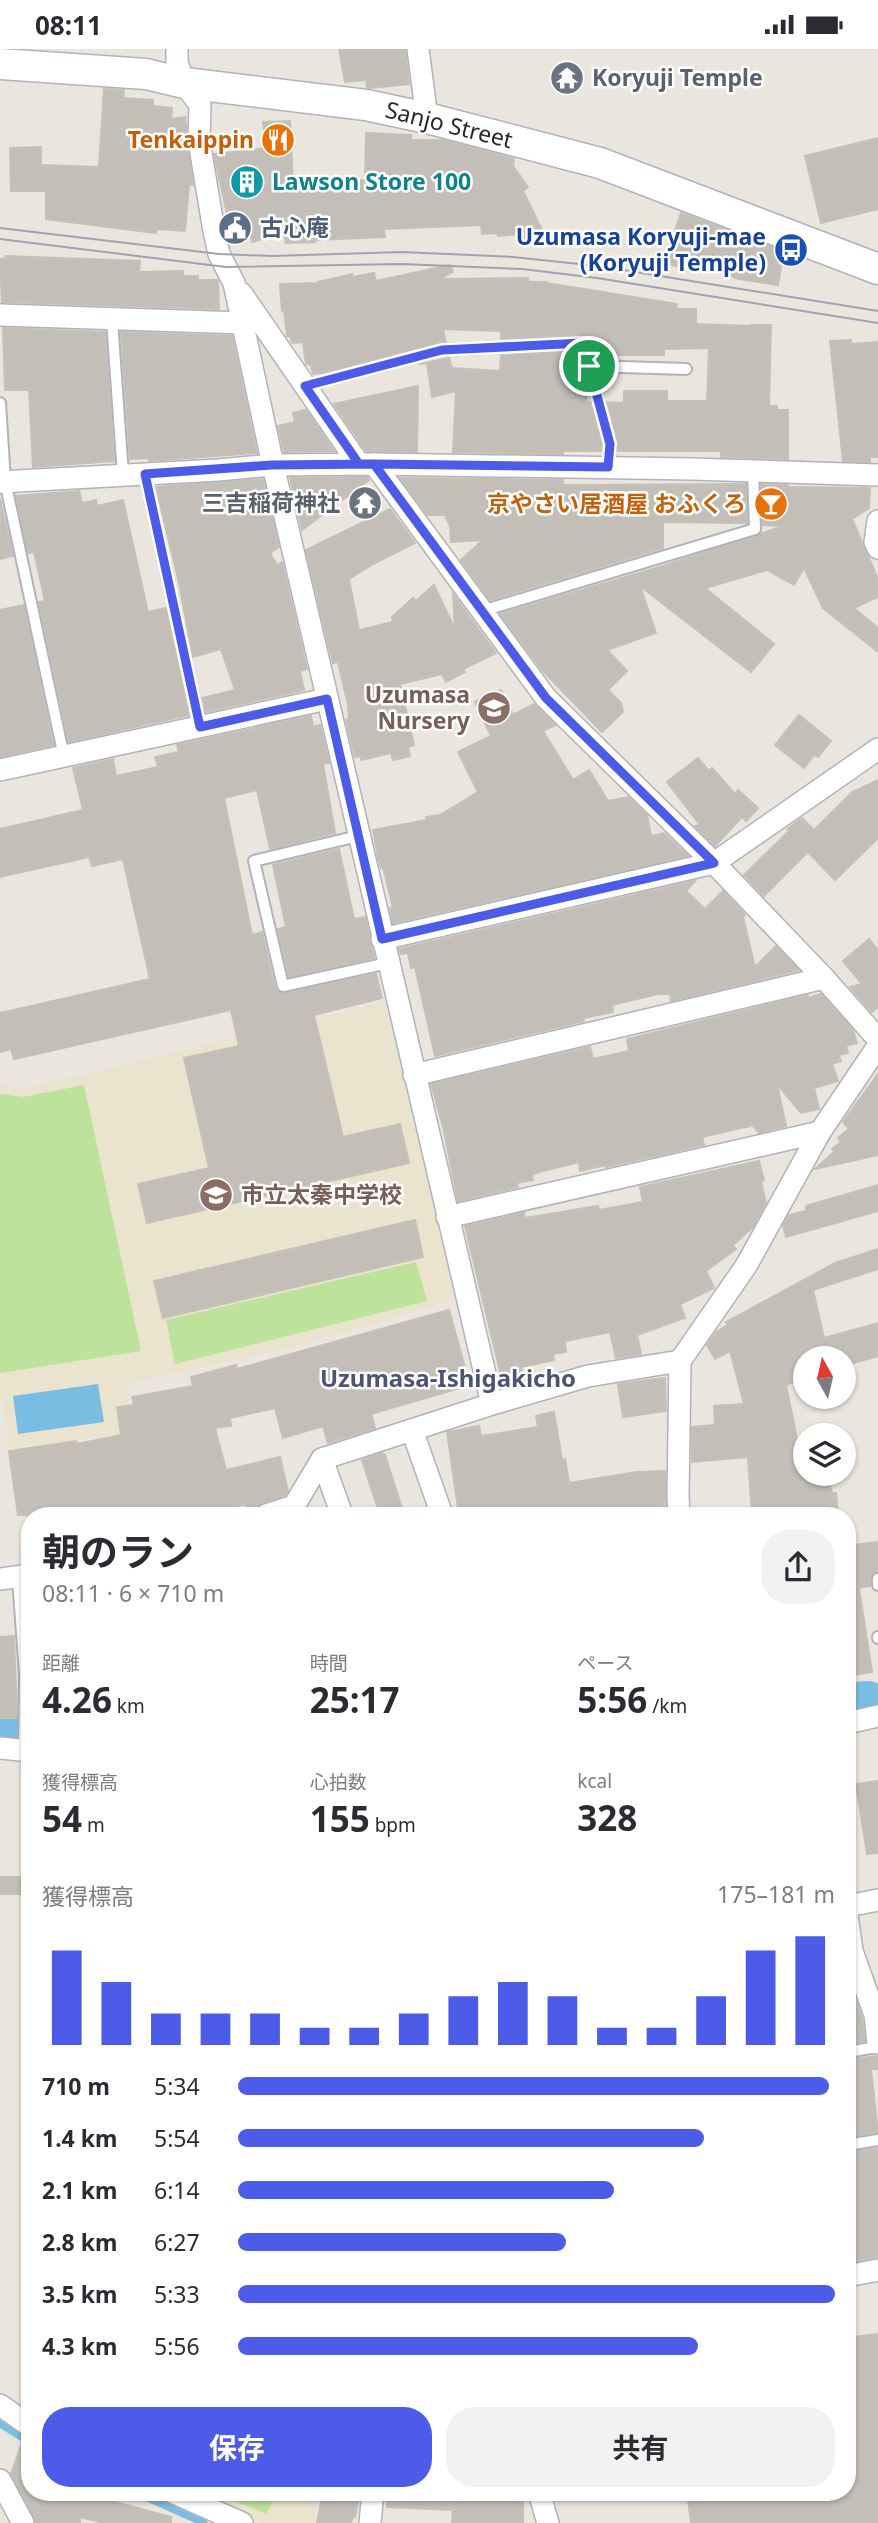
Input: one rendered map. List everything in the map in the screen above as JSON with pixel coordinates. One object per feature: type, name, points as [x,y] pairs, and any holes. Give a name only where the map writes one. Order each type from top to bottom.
[{"type":"main road","name":"Sanjo Street","points":[[0,64],[146,74],[184,83],[366,105],[427,118],[600,163],[878,269]]},
{"type":"street","points":[[177,49],[177,62],[184,83],[200,105],[199,141],[219,254],[234,283],[305,386],[482,611],[546,698],[714,863],[878,1039]]},
{"type":"street","points":[[418,49],[427,118]]},
{"type":"street","points":[[234,283],[272,465],[492,1404]]},
{"type":"street","points":[[0,315],[243,323]]},
{"type":"street","points":[[3,482],[272,465],[367,464],[608,467],[878,475]]},
{"type":"street","points":[[878,521],[875,542],[878,548]]},
{"type":"street","points":[[0,771],[327,699]]},
{"type":"street","points":[[382,939],[714,863],[878,749]]},
{"type":"street","points":[[414,1075],[824,978]]},
{"type":"street","points":[[679,1507],[680,1361],[746,1266],[820,1132],[878,1046]]},
{"type":"street","points":[[447,1217],[820,1132]]},
{"type":"street","points":[[291,1507],[322,1459],[588,1376],[680,1361]]},
{"type":"street","points":[[412,1430],[439,1507]]},
{"type":"street","points":[[322,1459],[339,1507]]},
{"type":"street","points":[[856,1721],[878,1716]]},
{"type":"street","points":[[0,1748],[21,1750]]},
{"type":"street","points":[[856,1905],[878,1901]]},
{"type":"street","points":[[856,1966],[876,2014],[878,2045]]},
{"type":"street","points":[[856,2274],[878,2270]]},
{"type":"street","points":[[0,2405],[21,2420]]},
{"type":"street","points":[[0,2480],[23,2523]]},
{"type":"street","points":[[192,2501],[242,2523]]},
{"type":"street","points":[[370,2523],[372,2501]]},
{"type":"street","points":[[541,2501],[548,2523]]},
{"type":"lane","points":[[112,320],[134,475],[200,727]]},
{"type":"lane","points":[[305,386],[442,350],[583,343],[610,444],[608,467]]},
{"type":"lane","points":[[589,366],[686,369]]},
{"type":"lane","points":[[0,403],[3,482],[64,757]]},
{"type":"lane","points":[[482,611],[755,529],[753,471]]},
{"type":"lane","points":[[358,836],[254,860],[256,873],[283,986],[388,963]]},
{"type":"lane","points":[[16,1578],[21,1653]]},
{"type":"lane","points":[[878,1579],[878,1585]]},
{"type":"lane","points":[[856,2050],[878,2045]]},
{"type":"lane","points":[[856,2144],[878,2140]]},
{"type":"shaded area","name":"市立太秦中学校","points":[[385,1002],[456,1299],[293,1347],[125,1384],[136,1432],[9,1449],[3,1398],[0,1398],[0,1083],[19,1090]]},
{"type":"shaded area","points":[[213,2501],[316,2501],[314,2523],[263,2523]]},
{"type":"green space","points":[[84,1085],[141,1351],[0,1373],[0,1094],[23,1097]]},
{"type":"green space","points":[[416,1262],[427,1301],[175,1364],[166,1320]]},
{"type":"green space","points":[[236,2501],[273,2501],[266,2514]]},
{"type":"water","points":[[98,1384],[104,1422],[18,1434],[13,1396]]},
{"type":"building","points":[[339,49],[405,49],[409,84],[369,88],[366,80],[345,82]]},
{"type":"building","points":[[104,89],[124,90],[123,98],[153,100],[153,106],[172,108],[171,119],[185,117],[193,185],[189,185],[185,231],[156,229],[156,233],[46,219],[46,191],[11,191],[10,148],[41,147],[41,165],[99,167]]},
{"type":"building","points":[[290,121],[293,182],[365,180],[366,133],[411,135],[411,140],[443,140],[514,159],[513,166],[528,187],[523,191],[542,230],[520,240],[517,234],[482,234],[481,225],[384,229],[385,237],[314,240],[315,242],[286,243],[284,233],[252,242],[250,233],[232,237],[214,154],[266,148],[263,122]]},
{"type":"building","points":[[878,138],[878,209],[821,223],[805,156]]},
{"type":"building","points":[[681,213],[780,250],[777,265],[781,266],[778,285],[739,279],[699,265],[697,271],[664,263]]},
{"type":"building","points":[[6,256],[140,261],[139,272],[183,271],[183,276],[198,276],[198,280],[218,280],[219,309],[2,302],[0,259]]},
{"type":"building","points":[[450,265],[453,272],[438,279],[528,278],[528,282],[547,282],[677,304],[676,309],[696,309],[696,324],[771,325],[769,406],[777,406],[777,410],[788,410],[788,459],[721,457],[721,451],[617,451],[618,442],[607,402],[624,403],[624,391],[667,391],[667,401],[707,401],[709,348],[664,349],[664,355],[594,355],[589,338],[583,335],[501,339],[501,331],[443,329],[446,342],[313,374],[311,365],[306,364],[303,342],[292,343],[290,336],[287,336],[280,284],[318,283],[352,274],[353,277],[374,273],[376,281]]},
{"type":"building","points":[[3,328],[105,332],[114,461],[33,467],[29,390],[5,390]]},
{"type":"building","points":[[121,332],[232,336],[257,453],[149,461],[149,458],[130,459]]},
{"type":"building","points":[[851,340],[851,344],[878,342],[878,457],[870,457],[870,462],[843,461],[830,341]]},
{"type":"building","points":[[577,351],[587,388],[586,402],[591,402],[602,445],[601,451],[563,451],[563,454],[453,452],[456,391],[432,397],[427,363],[419,364],[449,358],[452,368],[500,371],[501,355]]},
{"type":"building","points":[[418,386],[417,452],[366,451],[334,404]]},
{"type":"building","points":[[306,410],[334,451],[284,452],[278,426],[295,422],[293,413]]},
{"type":"building","points":[[367,477],[369,480],[302,530],[290,478]]},
{"type":"building","points":[[400,478],[563,480],[563,485],[746,484],[747,523],[663,522],[663,548],[490,600],[461,560],[483,540],[451,542],[450,526],[445,515],[428,515]]},
{"type":"building","points":[[263,479],[279,547],[270,553],[277,565],[282,562],[307,669],[300,671],[304,690],[205,712],[202,698],[235,690],[221,649],[193,657],[156,487]]},
{"type":"building","points":[[761,484],[870,488],[869,508],[852,519],[878,579],[878,597],[854,608],[878,628],[878,652],[823,608],[804,568],[794,585],[767,570],[705,588],[774,644],[751,672],[640,586],[656,633],[607,650],[627,671],[608,690],[621,703],[623,712],[602,732],[542,670],[500,614],[663,566],[784,526],[763,525]]},
{"type":"building","points":[[79,491],[82,503],[96,500],[97,506],[123,500],[148,612],[166,608],[189,715],[69,742],[39,602],[45,601],[34,552],[28,553],[16,496]]},
{"type":"building","points":[[0,499],[13,556],[0,559]]},
{"type":"building","points":[[390,509],[415,543],[349,579],[359,630],[393,622],[392,617],[413,598],[416,601],[434,585],[455,629],[453,594],[496,653],[463,669],[465,672],[446,682],[442,674],[400,684],[414,745],[408,747],[410,756],[393,760],[391,753],[361,760],[361,756],[355,757],[346,720],[349,719],[348,705],[338,662],[333,663],[306,550]]},
{"type":"building","points":[[24,605],[53,745],[0,757],[0,610]]},
{"type":"building","points":[[501,690],[513,715],[534,704],[555,725],[543,731],[573,780],[589,770],[608,801],[628,797],[647,815],[651,836],[664,833],[688,856],[393,923],[390,908],[393,907],[373,830],[427,820],[426,817],[440,815],[478,792],[458,752],[491,736],[475,702]]},
{"type":"building","points":[[799,715],[831,741],[818,757],[814,755],[804,768],[775,745]]},
{"type":"building","points":[[311,716],[313,727],[320,725],[329,763],[323,764],[335,833],[270,849],[257,790],[224,798],[252,935],[262,932],[275,988],[280,993],[376,974],[382,998],[314,1015],[343,1137],[400,1124],[409,1163],[147,1223],[138,1184],[209,1168],[184,1058],[239,1046],[231,1010],[14,1059],[11,1049],[0,1052],[0,1013],[150,979],[123,859],[92,866],[89,857],[0,877],[0,829],[83,810],[73,768],[113,759],[116,776],[158,767],[155,757],[179,752],[177,745]]},
{"type":"building","points":[[698,758],[709,771],[712,768],[735,794],[738,790],[758,808],[746,821],[742,817],[715,846],[695,826],[700,825],[667,782]]},
{"type":"building","points":[[878,780],[878,838],[835,880],[808,852],[764,896],[744,875],[789,831],[787,829],[802,818],[814,830],[852,792]]},
{"type":"building","points":[[339,849],[354,919],[365,917],[374,958],[289,977],[278,929],[286,927],[273,865]]},
{"type":"building","points":[[695,881],[686,891],[705,909],[723,891],[745,915],[743,917],[755,967],[776,946],[799,970],[671,1001],[670,994],[658,994],[612,1005],[613,1012],[583,1018],[584,1021],[435,1056],[415,967],[411,968],[408,953],[401,954],[399,949]]},
{"type":"building","points":[[869,939],[878,950],[878,1007],[872,1012],[850,987],[862,984],[843,961]]},
{"type":"building","points":[[821,994],[853,1030],[857,1043],[846,1046],[848,1053],[839,1055],[841,1061],[832,1064],[838,1081],[814,1088],[819,1109],[801,1113],[777,1084],[786,1126],[759,1133],[749,1121],[750,1126],[702,1137],[704,1145],[580,1171],[579,1162],[539,1172],[532,1175],[533,1180],[517,1183],[518,1187],[458,1201],[431,1084],[590,1047],[593,1059],[629,1051],[627,1039]]},
{"type":"building","points":[[878,1074],[878,1155],[815,1169],[841,1142],[838,1138],[849,1129],[843,1122]]},
{"type":"building","points":[[759,1161],[766,1203],[753,1227],[733,1245],[736,1249],[706,1271],[714,1288],[680,1304],[685,1318],[637,1335],[641,1354],[616,1358],[610,1332],[565,1341],[566,1352],[553,1354],[554,1360],[521,1367],[524,1380],[503,1384],[465,1226],[524,1213],[525,1218],[643,1202],[640,1187]]},
{"type":"building","points":[[878,1185],[878,1211],[786,1237],[783,1226],[789,1215],[806,1211],[806,1206]]},
{"type":"building","points":[[415,1220],[423,1257],[163,1318],[154,1281]]},
{"type":"building","points":[[878,1249],[878,1269],[813,1290],[824,1338],[878,1323],[878,1356],[856,1362],[856,1346],[793,1346],[793,1382],[786,1385],[794,1423],[793,1486],[830,1486],[832,1493],[836,1493],[837,1507],[751,1507],[748,1457],[692,1462],[692,1427],[715,1425],[714,1406],[744,1404],[730,1351],[715,1359],[707,1345],[716,1332],[728,1325],[726,1322],[835,1263]]},
{"type":"building","points":[[449,1310],[470,1385],[371,1414],[375,1428],[328,1443],[323,1426],[283,1438],[275,1408],[230,1418],[231,1426],[215,1428],[226,1470],[280,1457],[288,1491],[285,1495],[257,1507],[246,1507],[246,1504],[233,1507],[21,1507],[21,1515],[18,1515],[9,1451],[76,1441],[77,1444],[121,1435],[117,1407],[134,1405],[132,1397],[193,1386],[191,1377],[236,1365],[237,1369]]},
{"type":"building","points":[[665,1378],[666,1411],[623,1417],[618,1384]]},
{"type":"building","points":[[554,1412],[569,1483],[637,1472],[665,1471],[666,1507],[458,1507],[447,1432],[479,1426],[481,1436],[538,1427],[536,1416]]},
{"type":"building","points":[[382,1453],[385,1455],[401,1507],[377,1507],[362,1460]]},
{"type":"building","points":[[878,1542],[878,1571],[871,1576],[870,1586],[859,1588],[872,1672],[856,1675],[856,1545]]},
{"type":"building","points":[[14,1636],[17,1718],[0,1718],[0,1637]]},
{"type":"building","points":[[878,1781],[878,1853],[867,1854],[856,1784]]},
{"type":"building","points":[[0,1877],[21,1877],[21,1894],[0,1894]]},
{"type":"building","points":[[856,2001],[862,2018],[865,2041],[856,2042]]},
{"type":"building","points":[[878,2056],[878,2069],[871,2069],[878,2132],[856,2136],[856,2059]]},
{"type":"building","points":[[878,2148],[878,2257],[856,2261],[857,2245],[856,2152]]},
{"type":"building","points":[[878,2334],[878,2523],[691,2523],[688,2501],[856,2501],[856,2337]]},
{"type":"building","points":[[21,2446],[21,2494],[11,2474]]},
{"type":"building","points":[[25,2501],[112,2501],[171,2517],[171,2523],[104,2523],[80,2517],[80,2523],[36,2523]]},
{"type":"building","points":[[321,2501],[358,2501],[351,2523],[317,2523]]},
{"type":"building","points":[[387,2501],[523,2501],[523,2523],[452,2523],[453,2510],[387,2507]]},
{"type":"waterway","points":[[856,1703],[868,1702]]},
{"type":"waterway","points":[[0,1737],[21,1739]]},
{"type":"waterway","points":[[0,2424],[21,2437]]},
{"type":"waterway","points":[[154,2501],[204,2523]]},
{"type":"tram line","points":[[0,228],[219,254],[272,256],[402,252],[513,257],[598,266],[878,311]]},
{"type":"tram line","points":[[0,239],[226,267],[402,264],[522,269],[597,278],[878,323]]},
{"type":"place","name":"Koryuji Temple","points":[[567,78]]},
{"type":"place","name":"Tenkaippin","points":[[278,140]]},
{"type":"place","name":"Lawson Store 100","points":[[247,182]]},
{"type":"place","name":"古心庵","points":[[235,228]]},
{"type":"place","name":"Uzumasa Koryuji-mae (Koryuji Temple)","points":[[791,250]]},
{"type":"place","name":"三吉稲荷神社","points":[[365,503]]},
{"type":"place","name":"京やさい居酒屋 おふくろ","points":[[771,504]]},
{"type":"place","name":"Uzumasa Nursery","points":[[494,708]]},
{"type":"place","name":"市立太秦中学校","points":[[216,1195]]},
{"type":"district","name":"Uzumasa-Ishigakicho","points":[[448,1379]]},
{"type":"route","points":[[589,366],[583,343],[442,350],[305,386],[359,464],[374,464],[546,698],[714,863],[382,939],[327,699],[200,727],[145,474],[272,465],[374,464],[608,467],[610,444],[589,366]]}]
